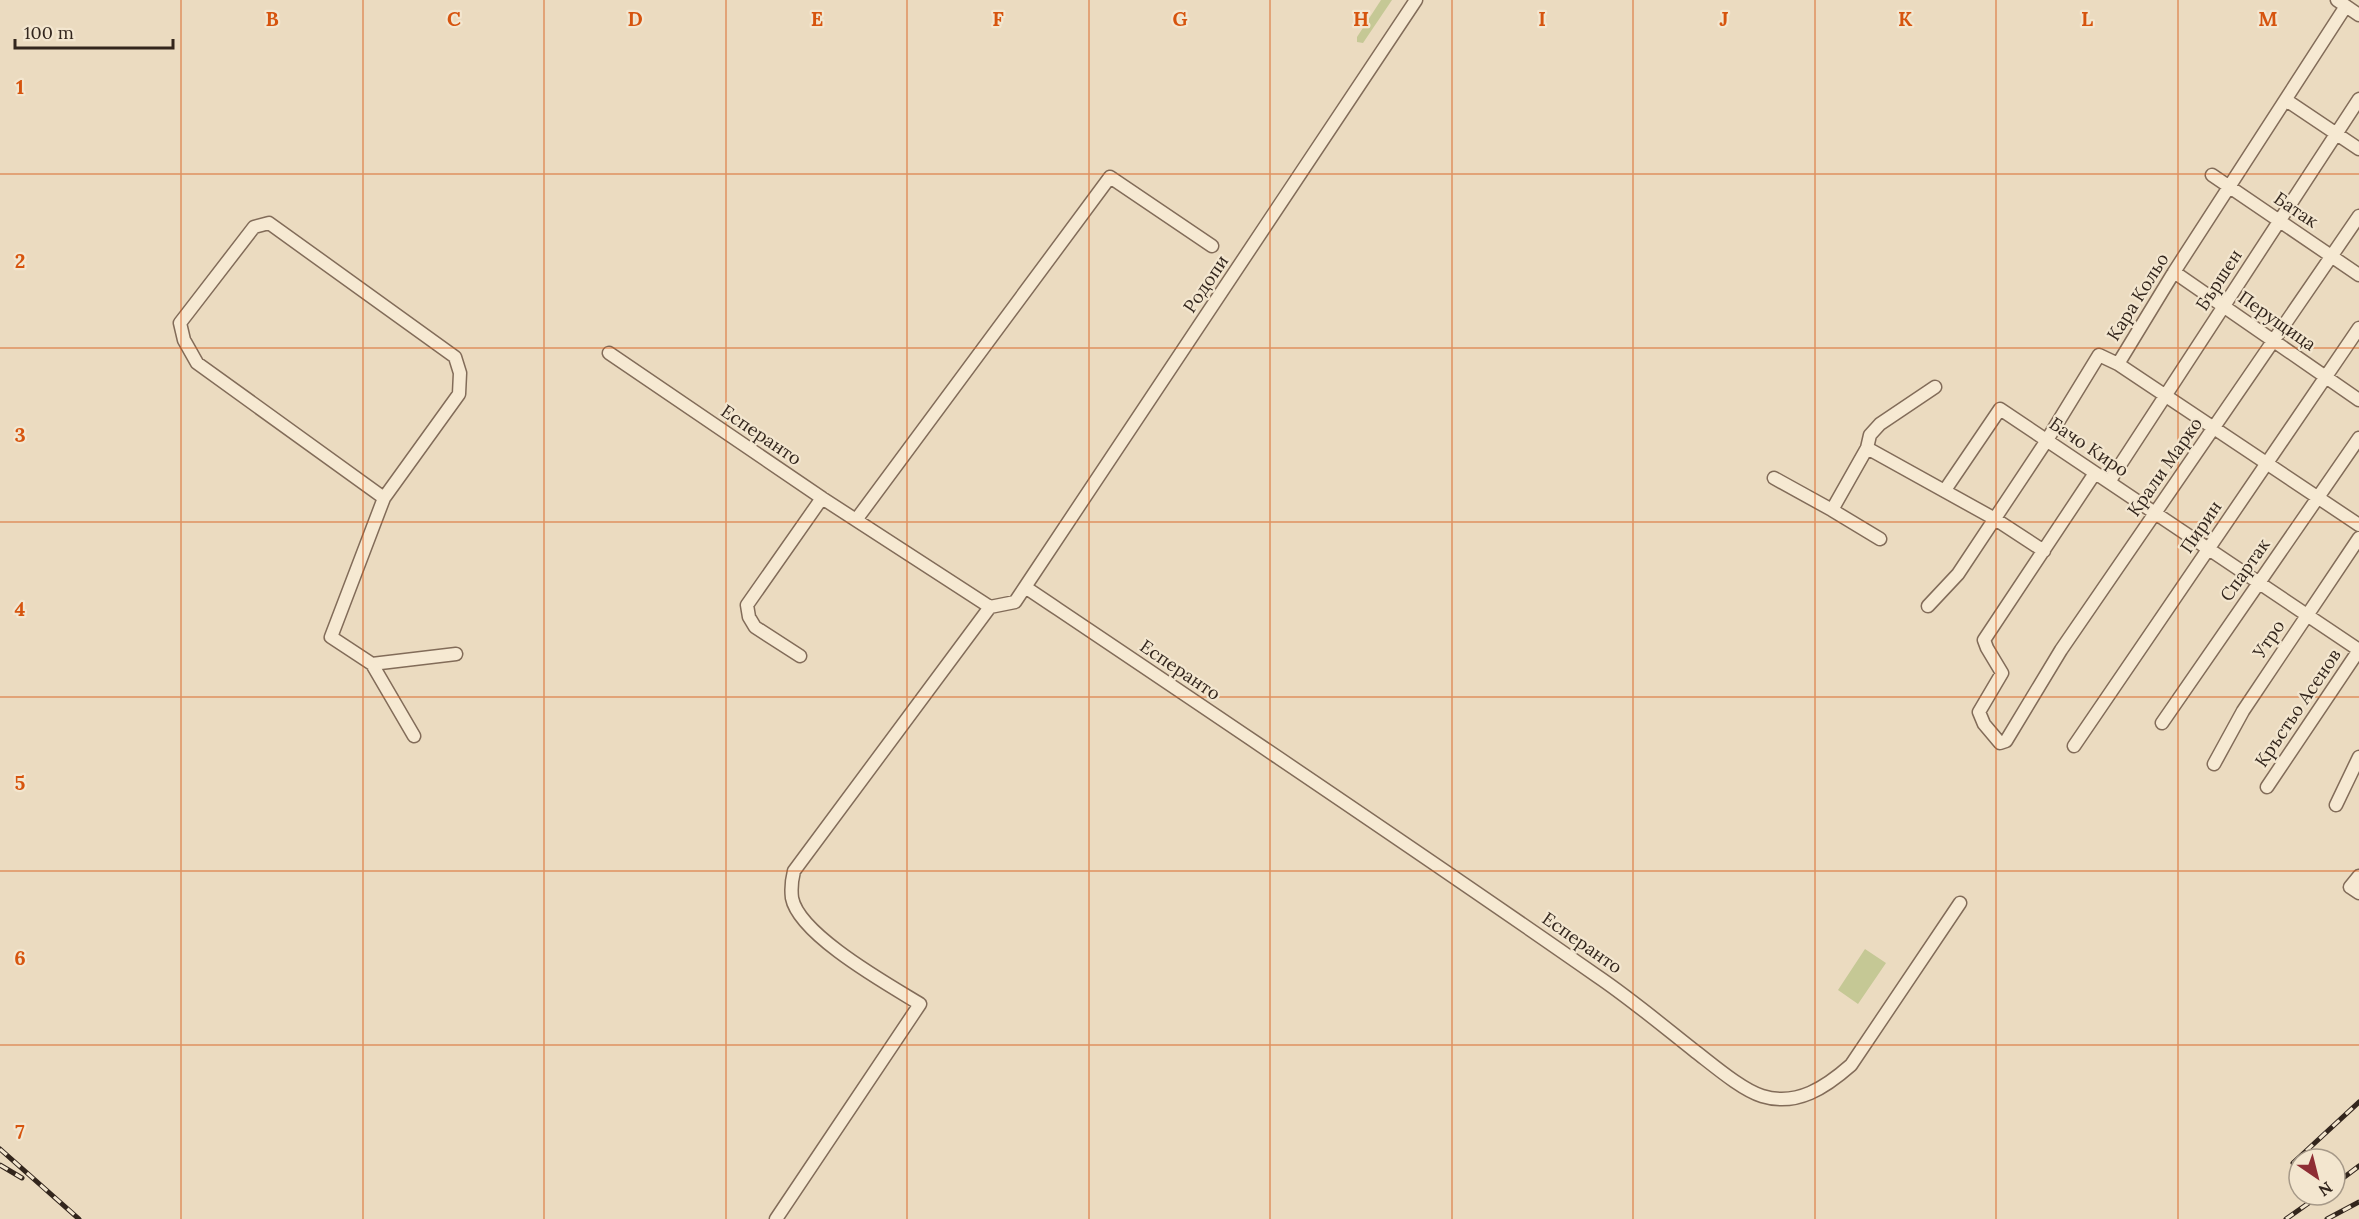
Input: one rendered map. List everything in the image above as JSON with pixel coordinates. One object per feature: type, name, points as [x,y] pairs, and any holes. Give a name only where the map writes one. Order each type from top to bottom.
[{"type":"street","name":"Родопи","points":[[1026,587],[1416,0]]},
{"type":"street","points":[[2342,3],[2359,15]]},
{"type":"street","name":"Кара Кольо","points":[[1928,606],[1958,574],[2047,440],[2099,355],[2118,364],[2174,272],[2286,100],[2342,3]]},
{"type":"street","name":"Бършен","points":[[2109,482],[2359,99]]},
{"type":"street","points":[[2286,100],[2359,149]]},
{"type":"street","name":"Батак","points":[[2212,175],[2359,275]]},
{"type":"street","points":[[856,520],[1110,177],[1212,246]]},
{"type":"street","name":"Крали Марко","points":[[2044,551],[1984,640],[2002,673],[1979,712],[1980,718],[2000,742],[2006,741],[2061,650],[2359,216]]},
{"type":"street","points":[[384,498],[197,363],[184,340],[180,323],[254,227],[269,223],[455,357],[460,372],[459,394],[384,498],[331,637],[372,664],[414,736]]},
{"type":"street","name":"Перущица","points":[[2174,272],[2359,400]]},
{"type":"street","name":"Пирин","points":[[2074,746],[2359,328]]},
{"type":"street","name":"Есперанто","points":[[609,353],[822,498],[990,607]]},
{"type":"street","points":[[2118,364],[2359,525]]},
{"type":"street","points":[[1832,510],[1867,448],[1870,435],[1880,424],[1935,387]]},
{"type":"street","name":"Бачо Киро","points":[[1945,490],[2000,409],[2359,650]]},
{"type":"street","name":"Спартак","points":[[2162,723],[2359,438]]},
{"type":"street","points":[[1867,448],[1995,519],[2044,551],[2095,473]]},
{"type":"street","points":[[1774,478],[1880,539]]},
{"type":"street","points":[[800,656],[755,627],[749,617],[747,605],[822,498]]},
{"type":"street","name":"Утро","points":[[2214,764],[2243,711],[2359,538]]},
{"type":"street","points":[[776,1219],[921,1004],[848,957],[806,922],[792,900],[792,878],[990,607],[1015,602],[1026,587]]},
{"type":"street","name":"Есперанто","points":[[1026,587],[1408,844],[1622,993],[1723,1073],[1760,1096],[1782,1100],[1804,1096],[1831,1082],[1851,1065],[1960,903]]},
{"type":"street","name":"Кръстьо Асенов","points":[[2267,787],[2359,650]]},
{"type":"street","points":[[372,664],[456,654]]},
{"type":"street","points":[[2336,805],[2359,757]]},
{"type":"street","points":[[2359,876],[2350,887],[2359,893]]},
{"type":"green space","points":[[1381,0],[1392,0],[1363,43],[1357,42],[1357,37]]},
{"type":"green space","points":[[1865,949],[1886,963],[1858,1004],[1838,990]]},
{"type":"railway","points":[[2310,1147],[2359,1102]]},
{"type":"railway","points":[[0,1149],[79,1219]]},
{"type":"railway","points":[[0,1165],[22,1178]]},
{"type":"railway","points":[[2347,1175],[2359,1166]]},
{"type":"railway","points":[[2327,1219],[2359,1202]]},
{"type":"railway","points":[[2286,1219],[2303,1207]]}]
